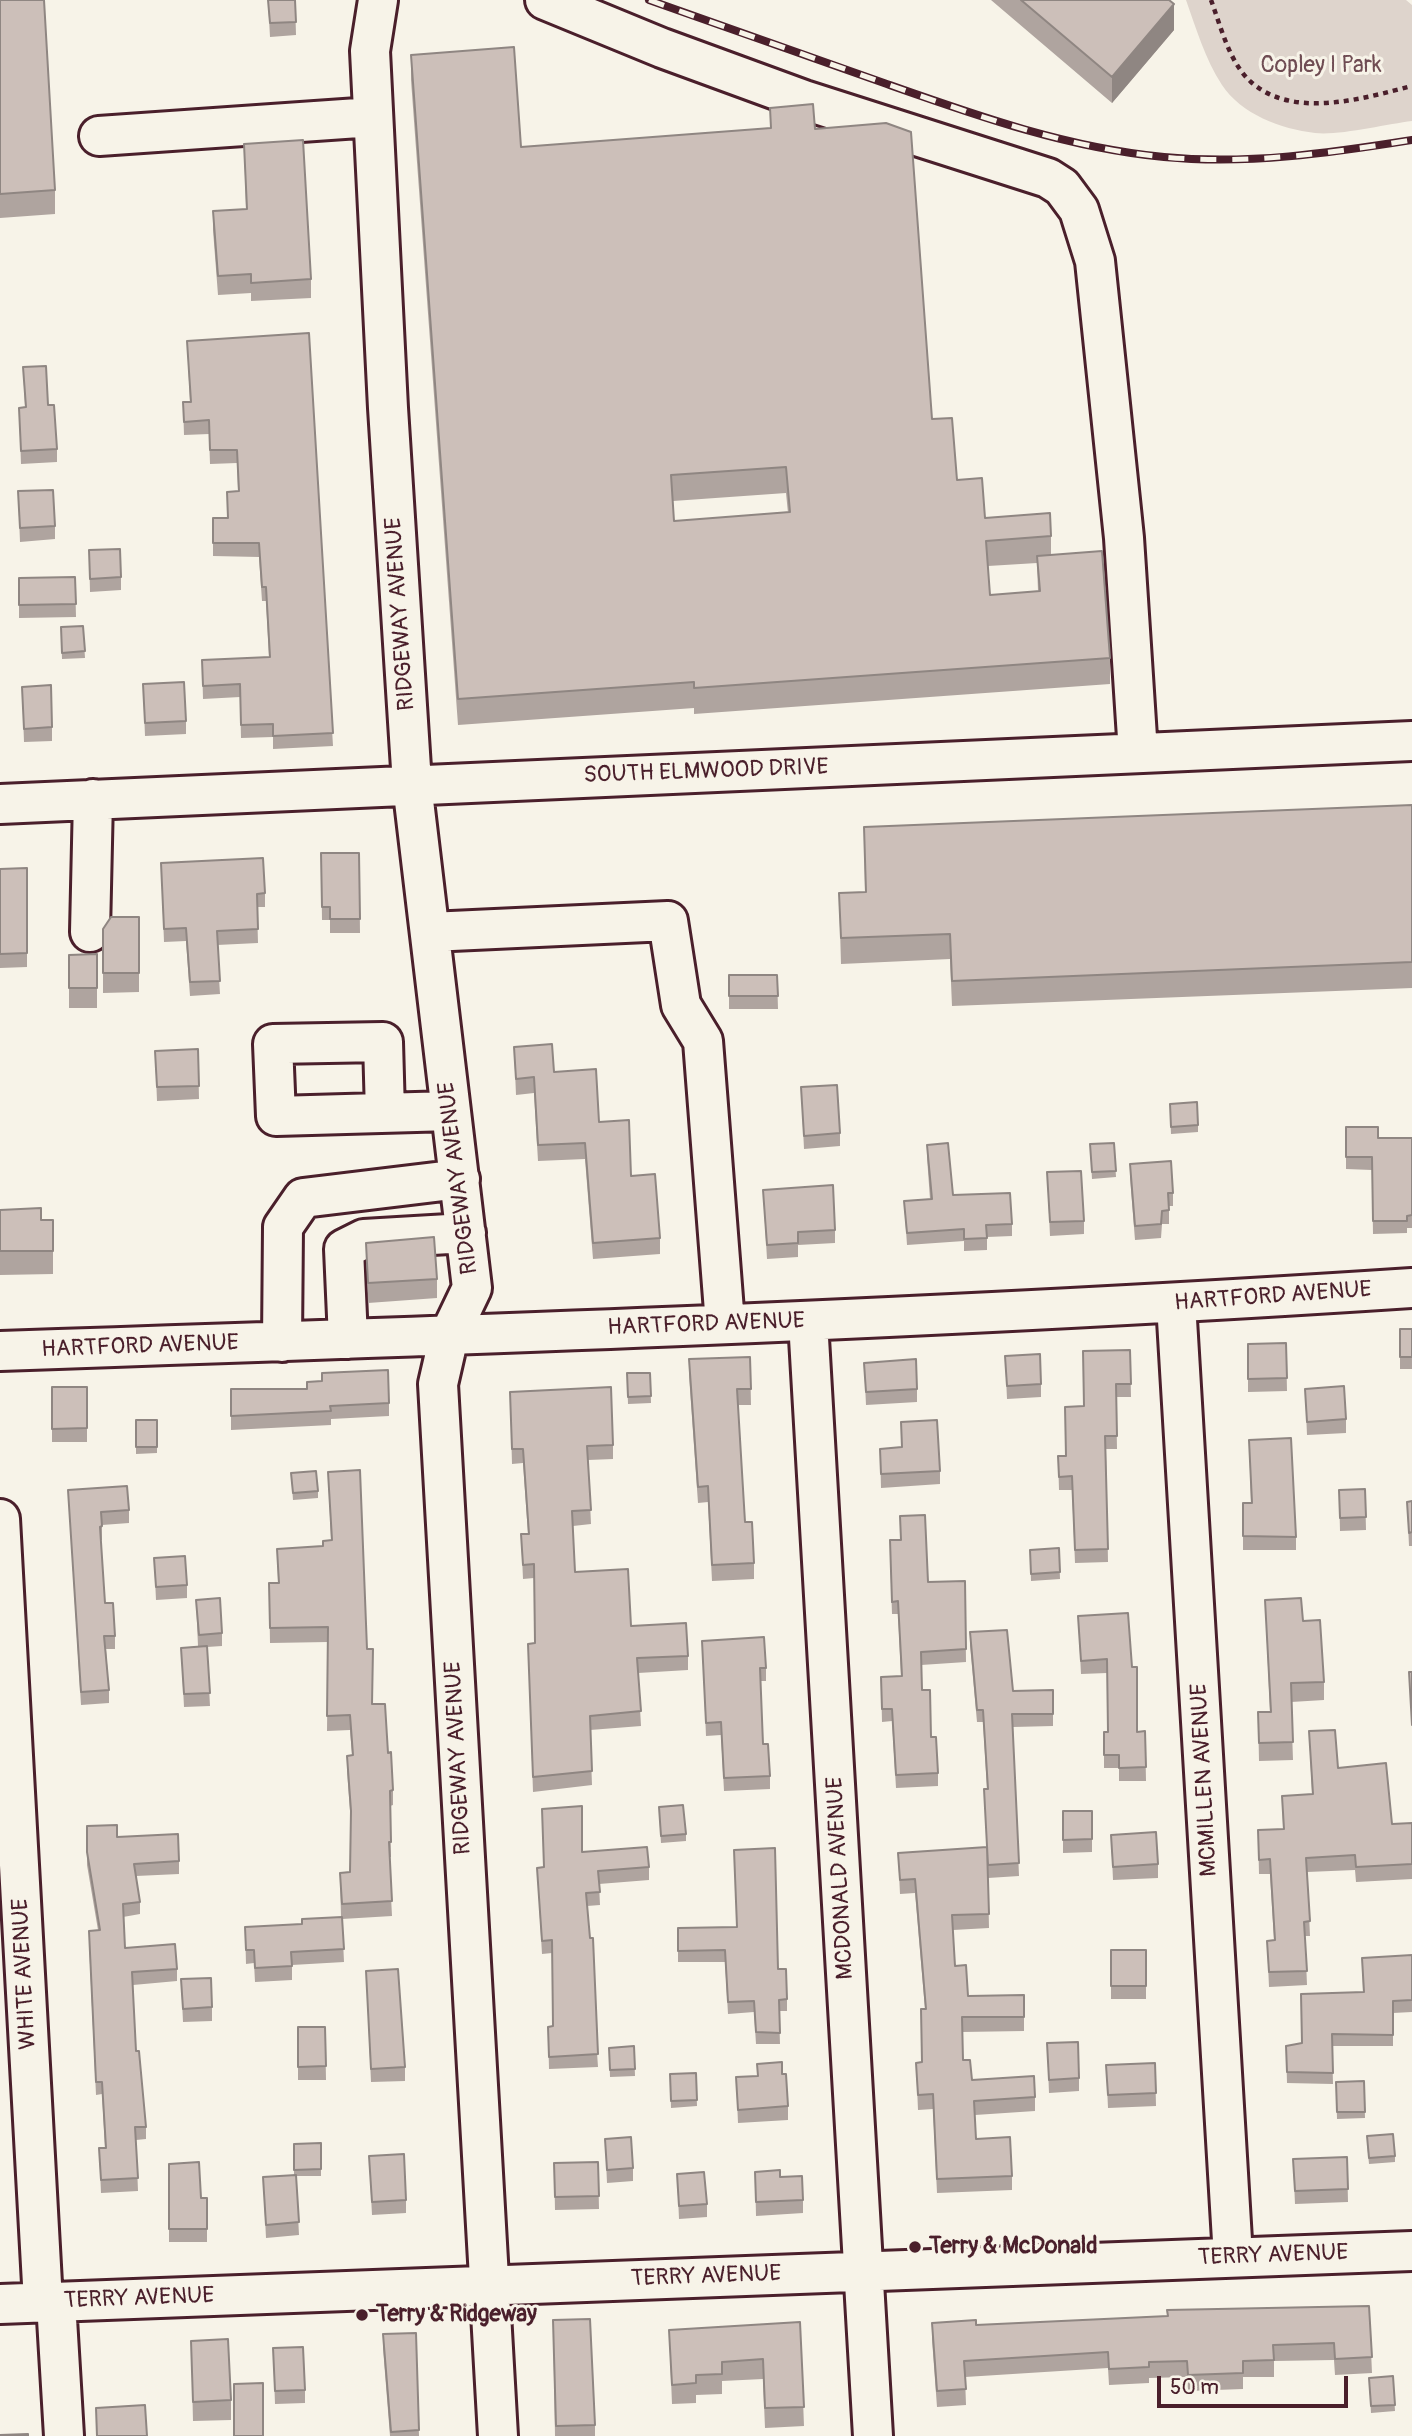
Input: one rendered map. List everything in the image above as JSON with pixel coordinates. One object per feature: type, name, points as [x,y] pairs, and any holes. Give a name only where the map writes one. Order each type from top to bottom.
[{"type":"street","name":"RIDGEWAY AVENUE","points":[[378,0],[370,51],[388,408],[412,784],[472,1288],[449,1336],[438,1384],[498,2436]]},
{"type":"street","points":[[545,0],[662,48],[804,100],[1048,178],[1062,187],[1079,210],[1095,261],[1124,538],[1138,753]]},
{"type":"street","points":[[99,136],[373,117]]},
{"type":"street","name":"SOUTH ELMWOOD DRIVE","points":[[0,804],[1412,741]]},
{"type":"street","points":[[90,932],[93,799]]},
{"type":"street","points":[[430,932],[668,921],[681,1005],[703,1041],[725,1324]]},
{"type":"street","points":[[386,1113],[451,1111]]},
{"type":"street","points":[[282,1342],[284,1227],[303,1198],[460,1179]]},
{"type":"street","points":[[348,1339],[344,1249],[364,1239],[466,1233]]},
{"type":"street","name":"HARTFORD AVENUE","points":[[0,1351],[808,1321],[1176,1303],[1412,1288]]},
{"type":"street","name":"MCMILLEN AVENUE","points":[[1176,1303],[1233,2257]]},
{"type":"street","name":"MCDONALD AVENUE","points":[[808,1321],[873,2436]]},
{"type":"street","name":"WHITE AVENUE","points":[[0,1519],[50,2302],[64,2436]]},
{"type":"street","name":"TERRY AVENUE","points":[[0,2304],[1412,2250]]},
{"type":"path","points":[[1211,0],[1230,48],[1252,82],[1280,98],[1315,103],[1362,98],[1412,86]]},
{"type":"green space","name":"Copley I Park","points":[[1186,0],[1406,0],[1412,5],[1412,121],[1349,131],[1315,133],[1276,124],[1251,112],[1230,95],[1216,75]]},
{"type":"building","points":[[0,0],[44,0],[55,190],[0,194]]},
{"type":"building","points":[[268,0],[295,0],[296,22],[270,23]]},
{"type":"building","points":[[1021,0],[1169,0],[1174,4],[1112,77]]},
{"type":"building","points":[[514,47],[521,147],[771,128],[770,108],[813,104],[815,129],[886,123],[911,132],[932,419],[952,418],[957,480],[982,478],[985,518],[1050,513],[1051,536],[986,541],[990,595],[1040,591],[1037,556],[1102,551],[1110,658],[694,688],[694,682],[458,699],[411,55]],"holes":[[[786,467],[790,512],[674,521],[671,475]]]},
{"type":"building","points":[[303,140],[311,279],[251,283],[251,274],[218,276],[213,211],[247,209],[244,144]]},
{"type":"building","points":[[309,333],[333,733],[273,736],[273,724],[241,725],[240,684],[203,686],[202,660],[270,657],[266,587],[262,587],[259,543],[213,543],[213,518],[228,518],[227,492],[239,491],[237,450],[210,450],[209,420],[184,422],[183,402],[191,402],[187,341]]},
{"type":"building","points":[[46,366],[48,405],[54,405],[57,449],[21,451],[19,408],[26,407],[23,367]]},
{"type":"building","points":[[53,490],[55,526],[20,528],[18,491]]},
{"type":"building","points":[[120,549],[121,577],[90,579],[89,550]]},
{"type":"building","points":[[75,577],[76,604],[19,605],[19,578]]},
{"type":"building","points":[[83,626],[85,651],[62,653],[61,627]]},
{"type":"building","points":[[184,682],[186,721],[145,723],[143,684]]},
{"type":"building","points":[[51,685],[52,727],[24,729],[22,687]]},
{"type":"building","points":[[1412,805],[1412,962],[952,981],[950,934],[841,938],[839,893],[866,892],[864,827]]},
{"type":"building","points":[[321,853],[359,853],[360,919],[330,919],[330,907],[322,907]]},
{"type":"building","points":[[263,858],[265,893],[257,894],[258,929],[217,931],[220,981],[190,982],[186,928],[164,929],[161,863]]},
{"type":"building","points":[[27,868],[27,953],[0,954],[0,869]]},
{"type":"building","points":[[111,917],[139,917],[139,973],[103,973],[103,929]]},
{"type":"building","points":[[97,954],[97,988],[69,988],[69,955]]},
{"type":"building","points":[[729,975],[777,975],[778,996],[729,996]]},
{"type":"building","points":[[552,1044],[554,1072],[596,1069],[599,1122],[629,1120],[631,1176],[655,1174],[660,1238],[593,1243],[585,1143],[538,1145],[534,1077],[516,1079],[514,1047]]},
{"type":"building","points":[[198,1049],[199,1086],[157,1087],[155,1051]]},
{"type":"building","points":[[837,1085],[840,1133],[804,1136],[801,1087]]},
{"type":"building","points":[[1197,1102],[1198,1125],[1171,1127],[1170,1104]]},
{"type":"building","points":[[1346,1127],[1378,1127],[1378,1138],[1412,1138],[1412,1215],[1407,1216],[1407,1221],[1373,1221],[1372,1157],[1346,1157]]},
{"type":"building","points":[[948,1143],[953,1195],[1010,1193],[1012,1224],[986,1225],[987,1238],[964,1239],[964,1229],[907,1233],[904,1201],[932,1199],[927,1145]]},
{"type":"building","points":[[1114,1143],[1116,1171],[1092,1172],[1090,1144]]},
{"type":"building","points":[[1171,1161],[1173,1193],[1168,1193],[1169,1210],[1162,1211],[1161,1224],[1135,1226],[1130,1164]]},
{"type":"building","points":[[1081,1171],[1084,1221],[1050,1222],[1047,1172]]},
{"type":"building","points":[[833,1185],[835,1230],[798,1232],[798,1243],[767,1245],[763,1190]]},
{"type":"building","points":[[41,1208],[41,1220],[53,1220],[53,1251],[0,1251],[0,1210]]},
{"type":"building","points":[[434,1237],[437,1279],[368,1283],[366,1243]]},
{"type":"building","points":[[1400,1329],[1412,1329],[1412,1357],[1400,1357]]},
{"type":"building","points":[[1286,1343],[1287,1378],[1248,1379],[1248,1344]]},
{"type":"building","points":[[1130,1350],[1131,1384],[1116,1384],[1117,1436],[1105,1436],[1108,1549],[1075,1550],[1072,1476],[1059,1477],[1058,1456],[1066,1456],[1065,1407],[1084,1406],[1083,1351]]},
{"type":"building","points":[[1040,1354],[1041,1384],[1007,1386],[1005,1356]]},
{"type":"building","points":[[750,1357],[751,1389],[737,1389],[745,1522],[752,1522],[754,1563],[712,1565],[708,1486],[698,1487],[689,1359]]},
{"type":"building","points":[[916,1359],[917,1389],[866,1392],[864,1363]]},
{"type":"building","points":[[388,1370],[389,1403],[330,1406],[331,1411],[231,1416],[231,1389],[307,1389],[307,1382],[322,1381],[322,1373]]},
{"type":"building","points":[[627,1373],[650,1373],[651,1396],[628,1397]]},
{"type":"building","points":[[1344,1386],[1346,1419],[1307,1422],[1305,1389]]},
{"type":"building","points":[[52,1387],[87,1387],[87,1428],[52,1429]]},
{"type":"building","points":[[611,1387],[613,1445],[587,1446],[591,1510],[572,1511],[575,1572],[628,1569],[631,1626],[686,1623],[688,1656],[637,1658],[641,1711],[590,1716],[592,1771],[533,1777],[528,1644],[535,1643],[534,1564],[523,1565],[521,1534],[529,1534],[523,1449],[512,1449],[510,1392]]},
{"type":"building","points":[[136,1420],[157,1420],[157,1447],[136,1447]]},
{"type":"building","points":[[937,1420],[940,1471],[881,1474],[880,1449],[902,1447],[901,1422]]},
{"type":"building","points":[[1291,1438],[1296,1537],[1243,1536],[1243,1503],[1252,1503],[1249,1440]]},
{"type":"building","points":[[360,1470],[367,1649],[373,1649],[372,1704],[385,1704],[388,1753],[391,1752],[393,1790],[390,1791],[389,1842],[392,1901],[342,1904],[340,1873],[350,1872],[351,1811],[347,1756],[353,1755],[350,1715],[327,1716],[328,1627],[270,1628],[269,1583],[279,1583],[277,1549],[323,1546],[323,1541],[332,1540],[328,1472]]},
{"type":"building","points":[[316,1471],[318,1491],[293,1493],[291,1473]]},
{"type":"building","points":[[127,1486],[129,1510],[101,1512],[105,1603],[113,1603],[115,1636],[104,1636],[109,1690],[81,1692],[68,1490]]},
{"type":"building","points":[[1365,1489],[1366,1517],[1340,1518],[1339,1490]]},
{"type":"building","points":[[1412,1501],[1412,1532],[1409,1533],[1407,1502]]},
{"type":"building","points":[[925,1515],[928,1582],[965,1581],[966,1649],[921,1652],[922,1690],[930,1690],[931,1737],[936,1737],[938,1773],[896,1775],[892,1709],[882,1709],[881,1677],[902,1676],[898,1601],[892,1602],[890,1540],[901,1540],[900,1516]]},
{"type":"building","points":[[1059,1548],[1060,1572],[1031,1574],[1030,1550]]},
{"type":"building","points":[[185,1556],[187,1585],[156,1587],[154,1558]]},
{"type":"building","points":[[220,1598],[222,1633],[199,1635],[196,1600]]},
{"type":"building","points":[[1301,1598],[1303,1621],[1320,1620],[1324,1682],[1291,1683],[1293,1742],[1259,1743],[1258,1712],[1271,1712],[1265,1600]]},
{"type":"building","points":[[1128,1613],[1132,1667],[1137,1667],[1137,1732],[1145,1731],[1146,1767],[1119,1768],[1119,1755],[1104,1755],[1104,1732],[1108,1732],[1107,1659],[1081,1661],[1078,1616]]},
{"type":"building","points":[[1007,1630],[1013,1691],[1053,1690],[1053,1714],[1012,1714],[1019,1863],[988,1865],[984,1789],[988,1789],[983,1710],[977,1710],[970,1632]]},
{"type":"building","points":[[764,1637],[766,1668],[760,1668],[763,1744],[768,1744],[770,1776],[724,1778],[721,1722],[706,1723],[702,1641]]},
{"type":"building","points":[[207,1646],[210,1693],[184,1694],[181,1648]]},
{"type":"building","points":[[1409,1672],[1412,1672],[1412,1725]]},
{"type":"building","points":[[1335,1730],[1338,1768],[1386,1763],[1392,1824],[1412,1823],[1412,1864],[1356,1867],[1355,1855],[1306,1858],[1310,1921],[1304,1922],[1307,1971],[1269,1972],[1267,1941],[1275,1940],[1270,1859],[1259,1860],[1258,1830],[1284,1829],[1282,1796],[1313,1794],[1309,1731]]},
{"type":"building","points":[[683,1805],[686,1834],[661,1836],[659,1807]]},
{"type":"building","points":[[582,1806],[582,1852],[647,1847],[649,1867],[598,1871],[600,1892],[586,1893],[590,1938],[593,1938],[598,2054],[549,2057],[548,2027],[553,2026],[552,1940],[542,1941],[537,1868],[544,1867],[542,1809]]},
{"type":"building","points":[[1063,1811],[1092,1811],[1092,1839],[1063,1840]]},
{"type":"building","points":[[117,1825],[117,1837],[178,1834],[179,1861],[134,1864],[140,1902],[123,1904],[125,1948],[175,1944],[177,1969],[132,1972],[136,2051],[139,2051],[146,2127],[135,2127],[138,2178],[101,2180],[99,2148],[106,2148],[102,2082],[96,2082],[89,1931],[100,1930],[87,1852],[87,1826]]},
{"type":"building","points":[[1156,1832],[1158,1864],[1113,1867],[1111,1835]]},
{"type":"building","points":[[987,1847],[989,1914],[952,1915],[955,1966],[966,1965],[968,1996],[1024,1995],[1024,2017],[962,2017],[963,2060],[970,2060],[972,2080],[1034,2076],[1035,2097],[974,2101],[976,2139],[1010,2137],[1012,2176],[937,2179],[933,2094],[918,2095],[916,2063],[922,2062],[921,2009],[926,2009],[915,1879],[900,1880],[898,1853]]},
{"type":"building","points":[[775,1848],[778,1969],[786,1969],[787,1999],[779,2000],[780,2033],[756,2032],[754,2001],[728,2002],[725,1950],[678,1951],[678,1928],[737,1927],[734,1850]]},
{"type":"building","points":[[342,1917],[344,1949],[291,1952],[292,1966],[255,1968],[254,1950],[246,1950],[245,1927],[302,1924],[302,1919]]},
{"type":"building","points":[[1111,1950],[1146,1950],[1146,1986],[1111,1986]]},
{"type":"building","points":[[1412,1955],[1412,2000],[1393,2001],[1393,2035],[1332,2034],[1333,2073],[1287,2072],[1286,2046],[1302,2043],[1301,1994],[1364,1992],[1362,1958]]},
{"type":"building","points":[[398,1969],[405,2067],[371,2069],[366,1971]]},
{"type":"building","points":[[211,1978],[212,2007],[183,2009],[181,1979]]},
{"type":"building","points":[[298,2027],[325,2027],[326,2066],[298,2067]]},
{"type":"building","points":[[1078,2042],[1079,2078],[1049,2080],[1047,2043]]},
{"type":"building","points":[[634,2046],[635,2069],[610,2070],[609,2048]]},
{"type":"building","points":[[782,2062],[782,2074],[786,2074],[788,2106],[738,2110],[736,2077],[758,2076],[757,2064]]},
{"type":"building","points":[[1155,2063],[1156,2093],[1108,2095],[1106,2065]]},
{"type":"building","points":[[696,2073],[697,2100],[671,2101],[670,2074]]},
{"type":"building","points":[[1364,2081],[1365,2112],[1337,2112],[1336,2082]]},
{"type":"building","points":[[1393,2134],[1395,2156],[1369,2158],[1367,2136]]},
{"type":"building","points":[[631,2137],[633,2168],[607,2170],[605,2139]]},
{"type":"building","points":[[321,2143],[321,2169],[294,2170],[294,2144]]},
{"type":"building","points":[[404,2154],[406,2200],[372,2202],[369,2156]]},
{"type":"building","points":[[1347,2157],[1348,2189],[1295,2191],[1293,2159]]},
{"type":"building","points":[[199,2162],[201,2198],[207,2198],[207,2229],[169,2229],[169,2164]]},
{"type":"building","points":[[598,2162],[599,2196],[555,2197],[554,2163]]},
{"type":"building","points":[[780,2170],[780,2177],[802,2176],[803,2200],[756,2202],[755,2172]]},
{"type":"building","points":[[704,2172],[707,2204],[679,2206],[677,2174]]},
{"type":"building","points":[[296,2175],[299,2222],[266,2225],[263,2177]]},
{"type":"building","points":[[1369,2306],[1372,2357],[1335,2359],[1334,2343],[1273,2345],[1274,2360],[1243,2361],[1243,2373],[1188,2375],[1187,2361],[1149,2362],[1149,2367],[1109,2369],[1108,2352],[964,2361],[966,2389],[937,2391],[932,2323],[976,2320],[976,2325],[1168,2316],[1167,2310]]},
{"type":"building","points":[[590,2319],[595,2425],[556,2426],[553,2320]]},
{"type":"building","points":[[800,2322],[804,2407],[765,2408],[763,2359],[722,2362],[722,2374],[696,2375],[696,2383],[672,2385],[669,2330]]},
{"type":"building","points":[[416,2333],[419,2430],[391,2432],[383,2334]]},
{"type":"building","points":[[228,2339],[231,2400],[193,2402],[191,2341]]},
{"type":"building","points":[[303,2347],[305,2390],[275,2391],[273,2348]]},
{"type":"building","points":[[1393,2376],[1395,2405],[1371,2406],[1369,2378]]},
{"type":"building","points":[[263,2383],[263,2436],[234,2436],[234,2384]]},
{"type":"building","points":[[145,2405],[147,2436],[97,2436],[96,2408]]},
{"type":"building","points":[[0,2435],[28,2436],[0,2436]]},
{"type":"railway","points":[[649,0],[952,107],[1022,129],[1128,153],[1195,159],[1258,159],[1412,140]]},
{"type":"place","name":"Terry & McDonald","points":[[915,2247]]},
{"type":"place","name":"Terry & Ridgeway","points":[[362,2315]]}]
